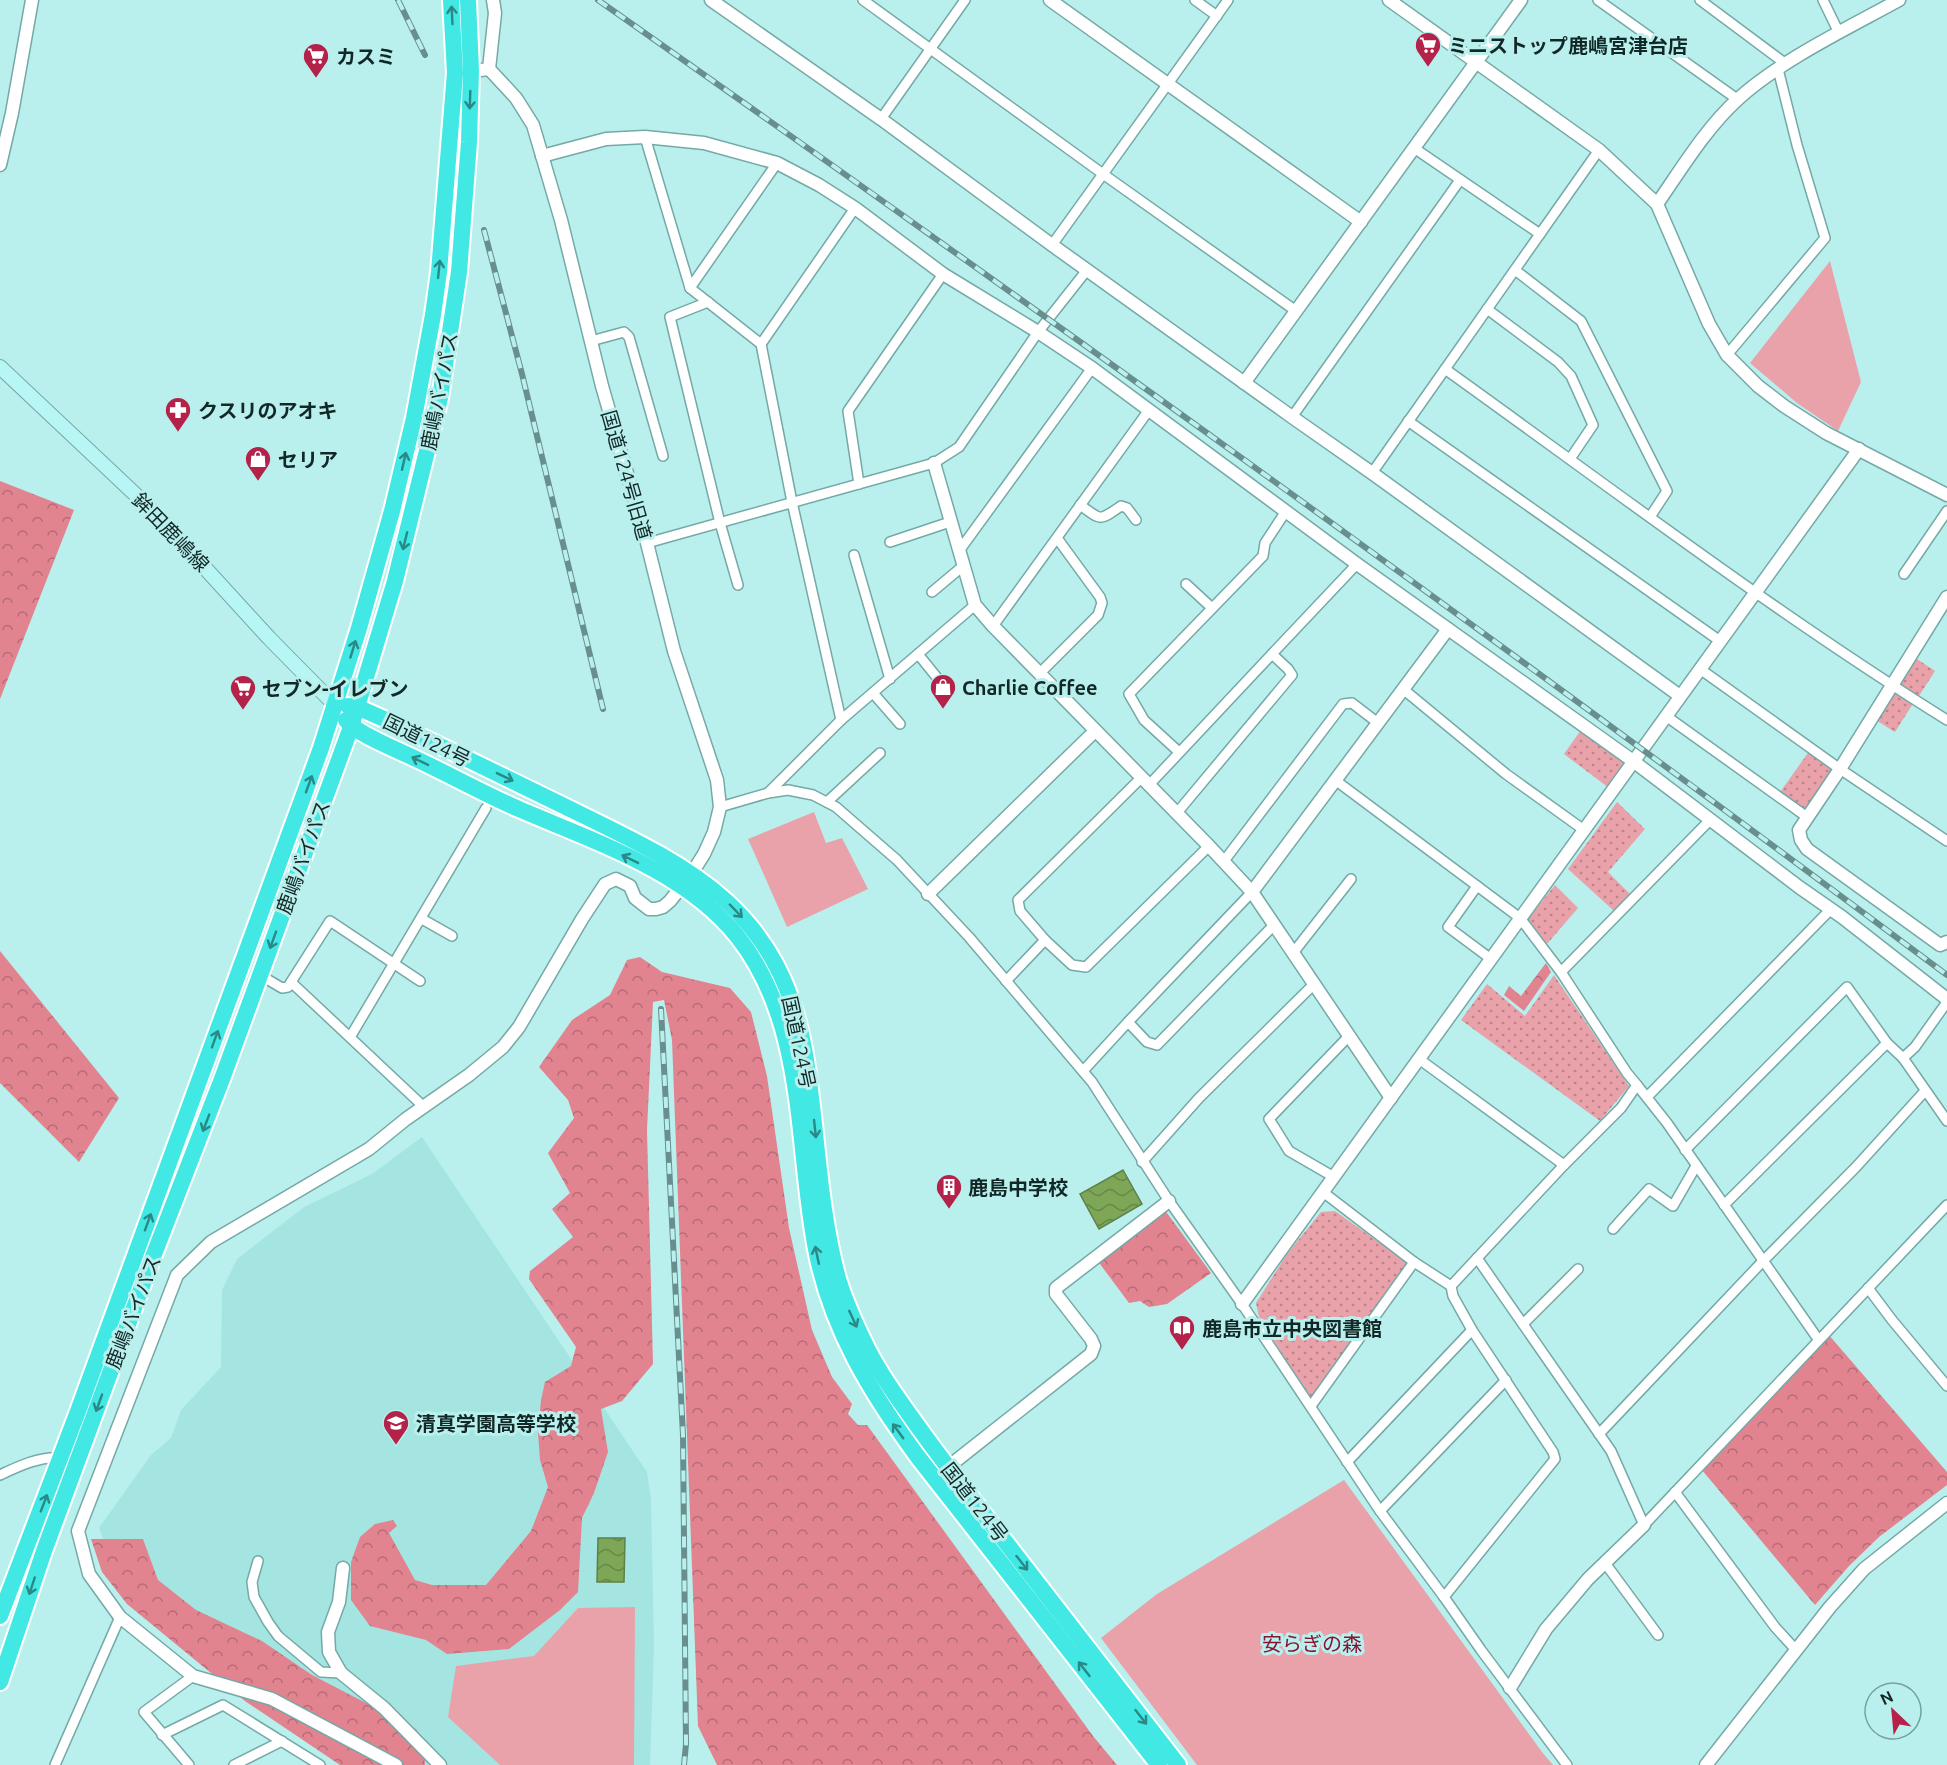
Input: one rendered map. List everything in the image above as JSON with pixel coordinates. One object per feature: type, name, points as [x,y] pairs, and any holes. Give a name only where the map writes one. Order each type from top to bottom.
[{"type":"highway","name":"鹿嶋バイパス","points":[[0,1683],[44,1551],[261,975],[351,727],[395,581],[440,398],[459,272],[469,142],[463,72],[451,0]]},
{"type":"highway","name":"鹿嶋バイパス","points":[[0,1616],[61,1458],[263,911],[335,705],[392,511],[414,418],[439,272],[463,72],[468,0]]},
{"type":"highway","name":"国道124号","points":[[335,705],[357,707],[644,845],[687,880],[744,946],[778,1008],[791,1058],[816,1250],[834,1314],[858,1366],[884,1411],[933,1478],[1159,1765]]},
{"type":"highway","name":"国道124号","points":[[335,705],[351,727],[510,805],[687,880],[724,899],[753,929],[771,955],[787,986],[800,1028],[810,1085],[829,1238],[837,1275],[864,1342],[881,1375],[947,1467],[1178,1765]]},
{"type":"main road","name":"鉾田鹿嶋線","points":[[0,367],[153,511],[262,631],[335,705]]},
{"type":"street","points":[[0,165],[12,113],[32,0]]},
{"type":"street","points":[[463,72],[489,69],[495,13],[493,0]]},
{"type":"street","points":[[711,0],[881,119],[1052,245],[1680,696]]},
{"type":"street","points":[[863,0],[1296,311]]},
{"type":"street","points":[[881,119],[965,0]]},
{"type":"street","points":[[1050,0],[1361,222]]},
{"type":"street","points":[[1195,0],[1217,16]]},
{"type":"street","points":[[1052,245],[1228,0]]},
{"type":"street","points":[[1389,0],[1599,150],[1657,204],[1709,324],[1727,355],[1758,386],[1826,433],[1947,495]]},
{"type":"street","points":[[1244,383],[1521,0]]},
{"type":"street","points":[[1598,0],[1737,99]]},
{"type":"street","points":[[1700,0],[1782,67],[1797,145],[1825,238],[1727,355]]},
{"type":"street","points":[[1823,0],[1839,33]]},
{"type":"street","points":[[1657,204],[1707,133],[1737,99],[1782,67],[1899,0]]},
{"type":"street","name":"国道124号旧道","points":[[424,1107],[503,1047],[519,1027],[582,919],[605,885],[616,879],[630,886],[635,898],[649,909],[663,907],[670,901],[687,880],[711,839],[720,807],[717,780],[674,651],[561,220],[533,125],[516,98],[489,69]]},
{"type":"street","points":[[645,137],[690,288],[761,344],[792,502],[841,720]]},
{"type":"street","points":[[542,156],[606,139],[645,137],[704,142],[777,163],[819,185],[855,208],[943,274],[1092,368],[1357,564],[1633,761],[1831,909],[1947,1000],[1915,1047],[1903,1058]]},
{"type":"street","points":[[1414,148],[1540,234]]},
{"type":"street","points":[[1372,473],[1599,150]]},
{"type":"street","points":[[690,288],[777,163]]},
{"type":"street","points":[[1292,417],[1460,180]]},
{"type":"street","points":[[761,344],[855,208]]},
{"type":"street","points":[[647,543],[934,463],[959,447],[1038,332],[1087,270]]},
{"type":"street","points":[[1515,270],[1581,321],[1666,490],[1650,517]]},
{"type":"street","points":[[859,484],[848,411],[943,274]]},
{"type":"street","points":[[708,302],[670,317],[720,523],[738,585]]},
{"type":"street","points":[[1487,309],[1558,362],[1571,376],[1593,425],[1570,459]]},
{"type":"street","points":[[591,341],[624,332],[629,336],[663,456]]},
{"type":"street","points":[[959,551],[1092,368]]},
{"type":"street","points":[[1445,369],[1755,593],[1892,686],[1947,720]]},
{"type":"street","points":[[993,626],[1149,410]]},
{"type":"street","points":[[1408,422],[1720,641]]},
{"type":"street","points":[[1242,1304],[1859,449]]},
{"type":"street","points":[[934,463],[975,605],[1252,892],[1390,1098]]},
{"type":"street","points":[[1080,505],[1098,518],[1104,518],[1121,506],[1127,508],[1136,520]]},
{"type":"street","points":[[1904,574],[1947,511]]},
{"type":"street","points":[[1179,752],[1144,720],[1129,694],[1263,556],[1265,543],[1286,512]]},
{"type":"street","points":[[890,542],[950,522]]},
{"type":"street","points":[[1041,673],[1098,615],[1102,603],[1057,538]]},
{"type":"street","points":[[854,555],[890,679]]},
{"type":"street","points":[[1209,846],[1086,967],[1072,965],[1020,911],[1018,900],[1179,752],[1357,564]]},
{"type":"street","points":[[932,592],[963,566]]},
{"type":"street","points":[[1186,584],[1212,608]]},
{"type":"street","points":[[1947,597],[1840,769],[1798,830],[1801,840],[1808,849],[1940,945],[1947,942]]},
{"type":"street","points":[[768,793],[841,720],[975,605]]},
{"type":"street","points":[[1083,1071],[1252,892],[1448,629]]},
{"type":"street","points":[[918,654],[939,680]]},
{"type":"street","points":[[1176,813],[1292,675],[1272,654]]},
{"type":"street","points":[[1700,669],[1840,769],[1947,841]]},
{"type":"street","points":[[1403,689],[1506,774],[1584,830]]},
{"type":"street","points":[[873,693],[900,724]]},
{"type":"street","points":[[1224,861],[1343,704],[1352,703],[1378,723]]},
{"type":"street","points":[[1666,716],[1807,816]]},
{"type":"street","points":[[928,894],[1095,731]]},
{"type":"street","points":[[827,802],[880,753]]},
{"type":"street","points":[[1335,780],[1520,918],[1561,972],[1627,1073],[1667,1123],[1818,1340]]},
{"type":"street","points":[[720,807],[768,793],[788,790],[806,793],[827,802],[836,807],[897,860],[969,937],[1092,1082],[1142,1162],[1242,1304],[1380,1511],[1567,1765]]},
{"type":"street","points":[[352,1034],[486,808]]},
{"type":"street","points":[[1561,972],[1710,820]]},
{"type":"street","points":[[1293,953],[1352,879]]},
{"type":"street","points":[[1477,886],[1448,927],[1491,959]]},
{"type":"street","points":[[1647,1097],[1831,909]]},
{"type":"street","points":[[422,919],[452,936]]},
{"type":"street","points":[[261,975],[282,988],[288,987],[330,921],[420,981]]},
{"type":"street","points":[[1128,1022],[1147,1042],[1157,1045],[1274,925]]},
{"type":"street","points":[[1006,981],[1045,939]]},
{"type":"street","points":[[291,982],[424,1107],[369,1149],[211,1242],[177,1275],[78,1531],[89,1574],[120,1617],[193,1676],[272,1699],[396,1765]]},
{"type":"street","points":[[1142,1162],[1199,1098],[1314,984]]},
{"type":"street","points":[[1685,1150],[1847,987],[1887,1042],[1903,1058],[1947,1121]]},
{"type":"street","points":[[1334,1177],[1289,1151],[1269,1119],[1349,1036]]},
{"type":"street","points":[[1724,1205],[1887,1042]]},
{"type":"street","points":[[1419,1059],[1564,1165]]},
{"type":"street","points":[[1451,1286],[1564,1165],[1621,1108],[1637,1085]]},
{"type":"street","points":[[1599,1434],[1763,1261],[1856,1167],[1925,1091]]},
{"type":"street","points":[[1613,1229],[1649,1189],[1672,1206],[1696,1166]]},
{"type":"street","points":[[1323,1192],[1414,1262],[1451,1286],[1453,1296],[1472,1330],[1553,1452],[1555,1459],[1444,1597]]},
{"type":"street","points":[[933,1478],[1091,1354],[1094,1346],[1091,1339],[1056,1294],[1056,1288],[1169,1202]]},
{"type":"street","points":[[1510,1688],[1546,1629],[1588,1579],[1644,1525],[1818,1340],[1946,1209]]},
{"type":"street","points":[[1478,1258],[1611,1451],[1644,1525]]},
{"type":"street","points":[[1311,1406],[1414,1262]]},
{"type":"street","points":[[1523,1324],[1578,1269]]},
{"type":"street","points":[[1868,1288],[1947,1386]]},
{"type":"street","points":[[1347,1462],[1472,1330]]},
{"type":"street","points":[[1380,1511],[1506,1380]]},
{"type":"street","points":[[0,1475],[35,1460],[61,1458]]},
{"type":"street","points":[[1675,1492],[1775,1627],[1796,1650]]},
{"type":"street","points":[[1706,1765],[1830,1607],[1864,1569],[1947,1503]]},
{"type":"street","points":[[258,1561],[252,1582],[254,1597],[268,1623],[278,1636],[321,1672],[341,1673]]},
{"type":"street","points":[[1605,1563],[1658,1635]]},
{"type":"street","points":[[343,1568],[339,1602],[328,1632],[330,1652],[341,1673],[384,1708],[441,1765]]},
{"type":"street","points":[[55,1765],[120,1617]]},
{"type":"street","points":[[189,1765],[144,1712],[193,1676]]},
{"type":"street","points":[[162,1735],[223,1705],[320,1765]]},
{"type":"street","points":[[234,1765],[282,1741]]},
{"type":"shaded area","name":"清真学園高等学校","points":[[422,1137],[647,1472],[651,1500],[654,1645],[650,1765],[409,1765],[114,1567],[99,1528],[151,1455],[171,1438],[181,1410],[221,1367],[222,1290],[237,1259],[304,1207],[372,1174]]},
{"type":"green space","points":[[1830,261],[1861,382],[1838,431],[1797,403],[1750,363]]},
{"type":"green space","points":[[0,481],[74,510],[0,699]]},
{"type":"green space","points":[[1914,657],[1935,671],[1917,699],[1895,685]]},
{"type":"green space","points":[[1892,688],[1914,702],[1895,732],[1874,719]]},
{"type":"green space","points":[[1581,730],[1624,760],[1624,767],[1609,788],[1564,754]]},
{"type":"green space","points":[[1810,750],[1838,770],[1806,815],[1778,795]]},
{"type":"green space","points":[[1617,802],[1645,829],[1608,872],[1630,894],[1614,911],[1568,869]]},
{"type":"green space","points":[[814,812],[826,843],[842,838],[868,889],[787,927],[748,839]]},
{"type":"green space","points":[[1555,885],[1578,908],[1547,944],[1527,920]]},
{"type":"green space","points":[[0,951],[119,1098],[79,1162],[0,1083]]},
{"type":"green space","points":[[640,957],[662,972],[730,988],[751,1012],[767,1076],[789,1228],[812,1330],[832,1377],[852,1404],[848,1414],[858,1425],[867,1425],[1093,1736],[1117,1765],[717,1765],[698,1726],[672,1040],[664,1000],[653,1002],[647,1130],[653,1364],[622,1401],[601,1409],[608,1452],[594,1493],[582,1518],[578,1592],[560,1610],[509,1649],[447,1654],[426,1640],[370,1626],[351,1600],[351,1562],[360,1537],[375,1524],[393,1520],[397,1526],[389,1533],[415,1580],[432,1585],[486,1585],[531,1531],[548,1487],[540,1460],[538,1433],[545,1382],[571,1366],[576,1347],[529,1279],[530,1271],[573,1237],[552,1209],[570,1193],[548,1153],[574,1118],[568,1100],[539,1067],[572,1020],[610,995],[627,960]]},
{"type":"green space","points":[[1546,963],[1551,972],[1524,1011],[1504,995],[1509,986],[1521,996]]},
{"type":"green space","points":[[1554,975],[1629,1086],[1600,1121],[1461,1020],[1487,984],[1525,1016]]},
{"type":"green space","points":[[1164,1209],[1211,1273],[1167,1304],[1149,1307],[1140,1301],[1129,1303],[1097,1260]]},
{"type":"green space","points":[[1335,1211],[1408,1263],[1311,1400],[1259,1317],[1256,1303],[1287,1254],[1321,1212]]},
{"type":"green space","points":[[1828,1334],[1947,1472],[1947,1485],[1879,1537],[1849,1566],[1815,1605],[1702,1470]]},
{"type":"green space","name":"安らぎの森","points":[[1344,1480],[1553,1765],[1197,1765],[1101,1638],[1157,1594]]},
{"type":"green space","points":[[91,1539],[143,1539],[158,1580],[196,1610],[262,1641],[312,1675],[416,1729],[423,1740],[425,1765],[340,1765],[245,1701],[127,1604],[102,1572]]},
{"type":"green space","points":[[635,1607],[634,1765],[500,1765],[448,1717],[456,1666],[534,1656],[578,1608]]},
{"type":"water","points":[[1123,1170],[1142,1204],[1099,1229],[1080,1194]]},
{"type":"water","points":[[598,1538],[625,1538],[624,1582],[597,1582]]},
{"type":"railway","points":[[398,0],[425,55]]},
{"type":"railway","points":[[598,0],[938,240],[1276,483],[1612,727],[1947,975]]},
{"type":"railway","points":[[484,230],[522,374],[603,709]]},
{"type":"railway","points":[[661,1009],[683,1435],[686,1744],[684,1765]]},
{"type":"place","name":"ミニストップ鹿嶋宮津台店","points":[[1428,68]]},
{"type":"place","name":"カスミ","points":[[316,79]]},
{"type":"place","name":"クスリのアオキ","points":[[178,433]]},
{"type":"place","name":"セリア","points":[[258,482]]},
{"type":"place","name":"Charlie Coffee","points":[[943,710]]},
{"type":"place","name":"セブン-イレブン","points":[[243,711]]},
{"type":"place","name":"鹿島中学校","points":[[949,1210]]},
{"type":"place","name":"鹿島市立中央図書館","points":[[1182,1351]]},
{"type":"place","name":"清真学園高等学校","points":[[396,1446]]}]
